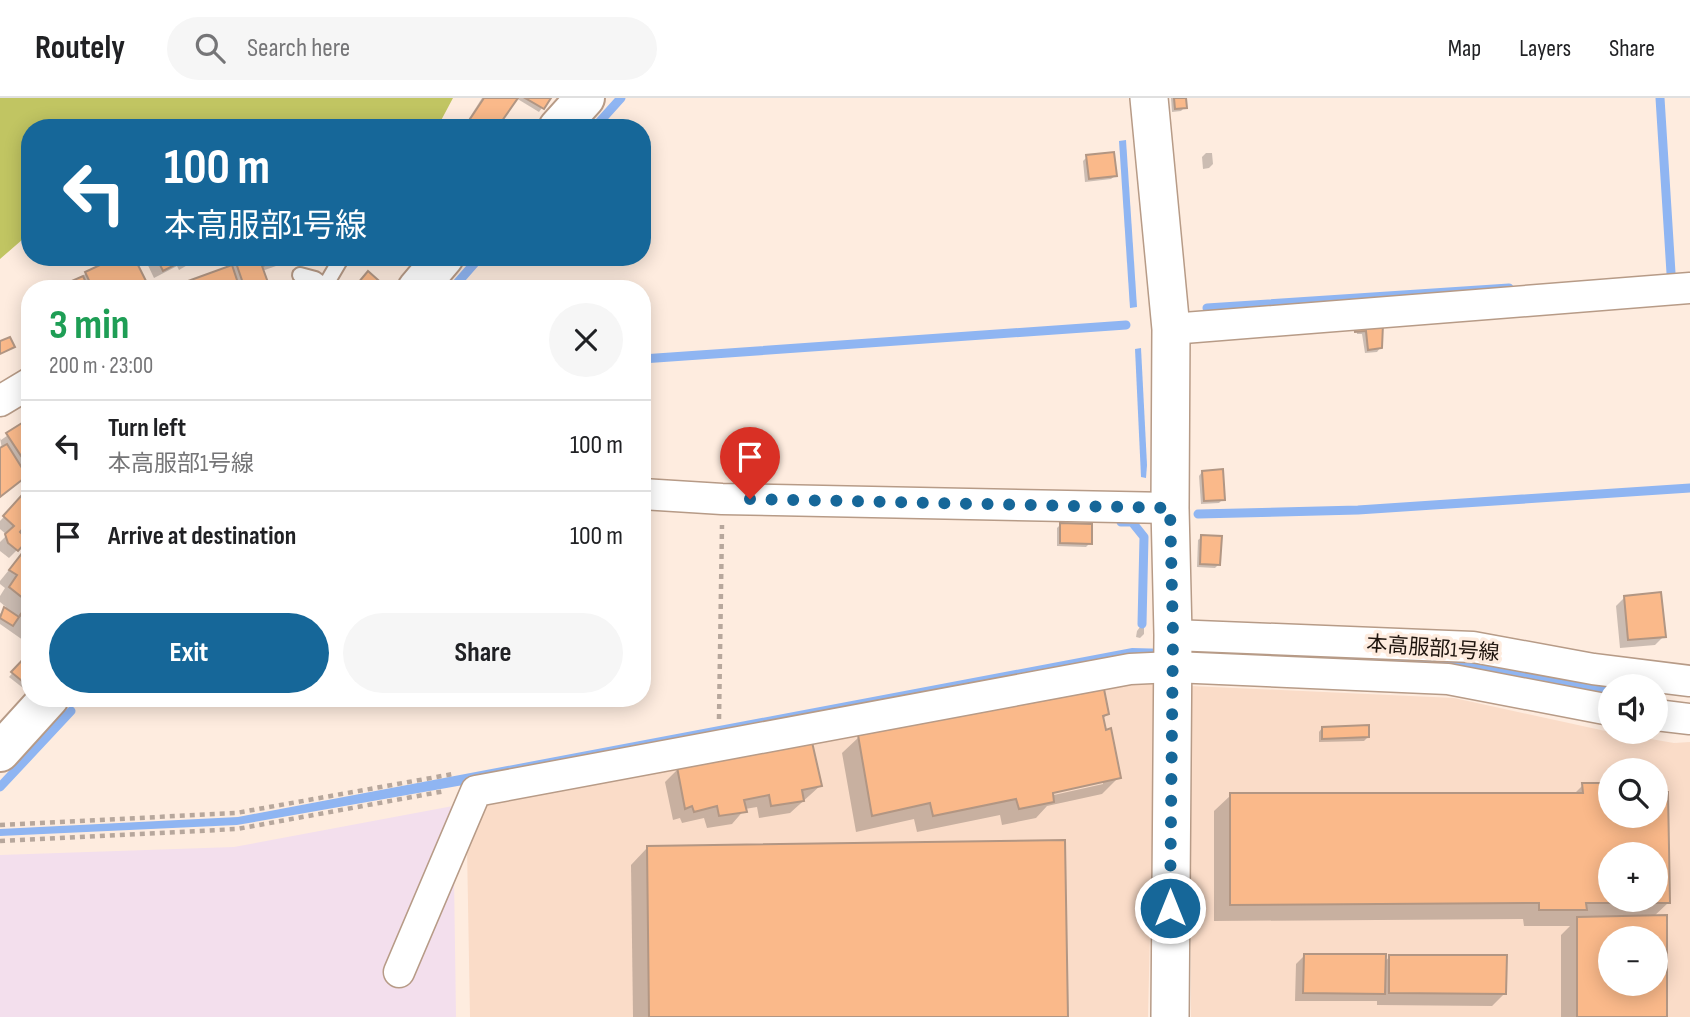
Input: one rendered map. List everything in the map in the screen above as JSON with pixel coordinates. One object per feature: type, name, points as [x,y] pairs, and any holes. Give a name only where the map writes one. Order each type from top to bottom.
[{"type":"main road","points":[[566,119],[584,98]]},
{"type":"main road","points":[[424,280],[436,266]]},
{"type":"main road","points":[[0,752],[41,707]]},
{"type":"street","points":[[1149,98],[1171,329],[1170,508],[1173,651],[1170,1017]]},
{"type":"street","points":[[1171,329],[1690,288]]},
{"type":"street","points":[[0,401],[21,388]]},
{"type":"street","points":[[651,495],[722,499],[1170,508]]},
{"type":"street","name":"本高服部1号線","points":[[1173,651],[1473,647],[1593,669],[1690,681]]},
{"type":"street","points":[[399,972],[476,791],[1130,669],[1173,651],[1448,679],[1598,708]]},
{"type":"street","points":[[1668,716],[1690,719]]},
{"type":"lane","points":[[300,275],[316,280]]},
{"type":"path","points":[[719,723],[722,499]]},
{"type":"path","points":[[0,841],[237,830],[466,787],[476,791]]},
{"type":"shaded area","points":[[1156,675],[1148,1017],[470,1017],[467,847],[479,803]]},
{"type":"shaded area","points":[[1191,686],[1454,698],[1598,729],[1598,744],[1690,742],[1690,1017],[1191,1017]]},
{"type":"shaded area","points":[[453,806],[456,1017],[0,1017],[0,855],[234,847]]},
{"type":"green space","points":[[0,98],[453,98],[442,119],[21,119],[21,241],[0,259]]},
{"type":"water","points":[[1126,140],[1137,307],[1130,308],[1119,141]]},
{"type":"water","points":[[1141,348],[1146,478],[1141,477],[1135,349]]},
{"type":"water","points":[[1132,648],[1463,657],[1598,684],[1598,700],[1189,660],[237,825],[0,836],[0,829],[238,817]]},
{"type":"building","points":[[484,98],[518,98],[503,119],[470,119]]},
{"type":"building","points":[[525,98],[551,98],[544,109]]},
{"type":"building","points":[[1174,98],[1186,98],[1187,108],[1175,109]]},
{"type":"building","points":[[1114,152],[1117,176],[1089,179],[1086,155]]},
{"type":"building","points":[[98,266],[138,266],[146,280],[89,280],[85,272]]},
{"type":"building","points":[[232,266],[237,280],[191,280]]},
{"type":"building","points":[[237,266],[262,266],[267,280],[242,280]]},
{"type":"building","points":[[368,271],[378,280],[360,280]]},
{"type":"building","points":[[1383,324],[1382,348],[1368,350],[1366,331],[1355,332],[1354,325]]},
{"type":"building","points":[[10,337],[15,347],[0,354],[0,341]]},
{"type":"building","points":[[21,424],[21,456],[6,433]]},
{"type":"building","points":[[7,444],[21,466],[21,481],[0,497],[0,448]]},
{"type":"building","points":[[1223,469],[1225,500],[1204,501],[1202,471]]},
{"type":"building","points":[[21,496],[21,548],[18,551],[8,543],[5,534],[14,526],[3,516]]},
{"type":"building","points":[[1060,523],[1092,524],[1092,544],[1060,543]]},
{"type":"building","points":[[1201,535],[1222,536],[1220,565],[1200,564]]},
{"type":"building","points":[[21,555],[21,597],[9,587],[17,575],[9,570]]},
{"type":"building","points":[[1661,592],[1666,637],[1628,640],[1624,596]]},
{"type":"building","points":[[4,607],[19,617],[13,626],[0,618]]},
{"type":"building","points":[[21,661],[21,680],[11,672]]},
{"type":"building","points":[[1104,689],[1109,714],[1103,716],[1106,730],[1111,728],[1121,778],[1053,793],[1054,802],[1019,809],[1016,799],[933,816],[930,803],[872,816],[858,735]]},
{"type":"building","points":[[1369,725],[1369,737],[1322,739],[1322,727]]},
{"type":"building","points":[[812,742],[822,786],[802,790],[804,801],[771,806],[769,795],[744,800],[747,812],[719,816],[717,806],[694,812],[692,806],[685,809],[677,767]]},
{"type":"building","points":[[1582,783],[1598,783],[1598,828],[1668,828],[1668,792],[1670,903],[1668,842],[1598,842],[1598,903],[1586,903],[1587,910],[1539,910],[1539,903],[1230,905],[1230,793],[1583,793]]},
{"type":"building","points":[[1065,840],[1068,1017],[649,1017],[647,846]]},
{"type":"building","points":[[1667,915],[1667,926],[1598,926],[1598,996],[1667,996],[1667,1017],[1577,1017],[1577,917]]},
{"type":"building","points":[[1304,954],[1386,954],[1385,994],[1303,993]]},
{"type":"building","points":[[1389,955],[1507,955],[1506,994],[1389,993]]},
{"type":"waterway","points":[[602,119],[621,98]]},
{"type":"waterway","points":[[1660,98],[1671,273]]},
{"type":"waterway","points":[[460,280],[472,266]]},
{"type":"waterway","points":[[1207,308],[1509,288]]},
{"type":"waterway","points":[[651,358],[1126,325]]},
{"type":"waterway","points":[[1198,514],[1358,510],[1690,488]]},
{"type":"waterway","points":[[1121,522],[1132,522],[1144,537],[1142,624]]},
{"type":"waterway","points":[[0,787],[71,711]]},
{"type":"route","points":[[750,499],[1170,508],[1173,635],[1170,908]]}]
